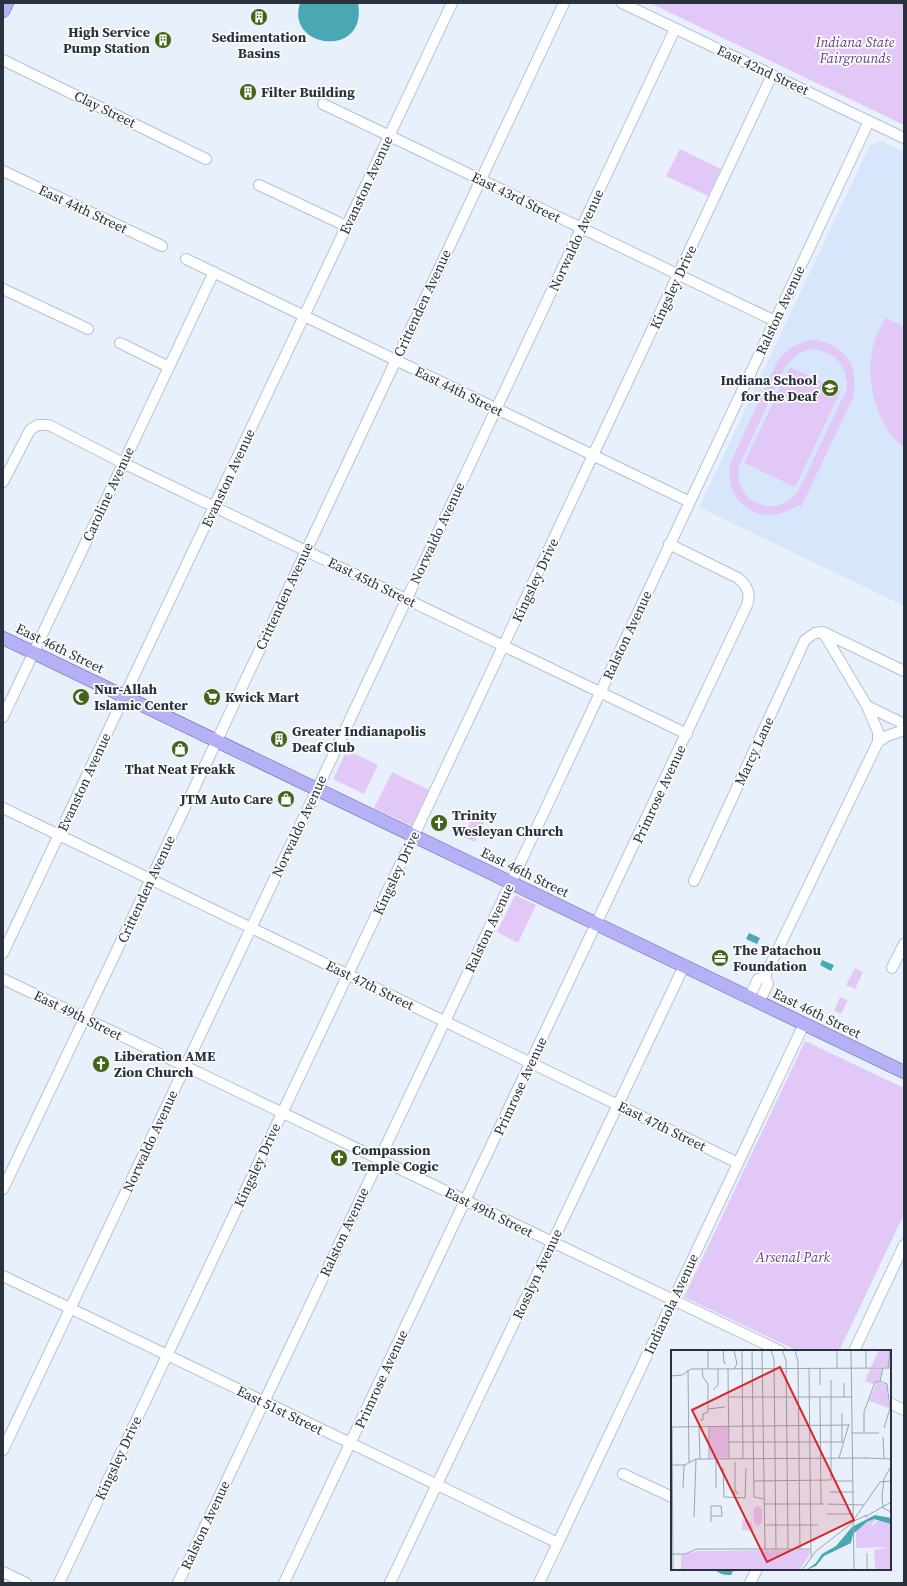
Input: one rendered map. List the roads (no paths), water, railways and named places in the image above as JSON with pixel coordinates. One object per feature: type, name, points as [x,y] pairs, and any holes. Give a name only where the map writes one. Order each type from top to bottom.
[{"type":"main road","points":[[3,11],[7,3]]},
{"type":"main road","name":"East 46th Street","points":[[3,638],[904,1072]]},
{"type":"street","name":"Evanston Avenue","points":[[3,953],[452,3]]},
{"type":"street","name":"Crittenden Avenue","points":[[3,1189],[564,3]]},
{"type":"street","name":"East 42nd Street","points":[[622,3],[904,138]]},
{"type":"street","name":"Norwaldo Avenue","points":[[3,1450],[317,790],[675,29]]},
{"type":"street","name":"Clay Street","points":[[3,60],[206,159]]},
{"type":"street","name":"Kingsley Drive","points":[[59,1583],[414,836],[772,75]]},
{"type":"street","name":"East 43rd Street","points":[[323,104],[775,321]]},
{"type":"street","name":"Ralston Avenue","points":[[178,1583],[869,121]]},
{"type":"street","name":"East 44th Street","points":[[3,171],[162,246]]},
{"type":"street","points":[[259,185],[346,226]]},
{"type":"street","name":"East 44th Street","points":[[186,258],[690,502]]},
{"type":"street","name":"Caroline Avenue","points":[[3,717],[214,272]]},
{"type":"street","points":[[3,289],[88,329]]},
{"type":"street","points":[[120,343],[169,367]]},
{"type":"street","name":"East 45th Street","points":[[3,482],[24,438],[30,430],[35,426],[45,424],[52,426],[123,463],[407,598],[687,734]]},
{"type":"street","name":"Primrose Avenue","points":[[284,1583],[747,605],[749,596],[747,588],[742,581],[669,544]]},
{"type":"street","points":[[823,632],[904,671]]},
{"type":"street","points":[[754,1000],[768,984],[765,976],[878,742],[878,732],[867,706],[823,632]]},
{"type":"street","name":"Marcy Lane","points":[[694,881],[805,640],[815,633],[823,632]]},
{"type":"street","points":[[867,706],[904,724]]},
{"type":"street","points":[[878,742],[886,736],[904,730]]},
{"type":"street","name":"East 47th Street","points":[[3,808],[738,1163]]},
{"type":"street","points":[[892,968],[904,944]]},
{"type":"street","name":"Rosslyn Avenue","points":[[390,1583],[684,966]]},
{"type":"street","name":"East 49th Street","points":[[3,979],[778,1350]]},
{"type":"street","name":"Indianola Avenue","points":[[539,1583],[804,1024]]},
{"type":"street","points":[[854,1350],[904,1245]]},
{"type":"street","name":"East 51st Street","points":[[3,1276],[558,1543]]},
{"type":"street","points":[[891,1404],[904,1410]]},
{"type":"street","points":[[623,1474],[671,1497]]},
{"type":"street","points":[[750,1583],[756,1570]]},
{"type":"street","points":[[3,1572],[26,1583]]},
{"type":"water","points":[[300,3],[358,3],[358,21],[351,33],[340,40],[327,41],[314,38],[304,30],[299,19]]},
{"type":"water","points":[[749,933],[760,938],[757,944],[746,939]]},
{"type":"water","points":[[822,960],[834,965],[831,971],[820,965]]},
{"type":"water","points":[[715,1570],[734,1570],[731,1575]]},
{"type":"place","name":"Sedimentation Basins","points":[[259,17]]},
{"type":"place","name":"High Service Pump Station","points":[[163,40]]},
{"type":"place","name":"Filter Building","points":[[248,92]]},
{"type":"place","name":"Indiana School for the Deaf","points":[[830,388]]},
{"type":"place","name":"Nur-Allah Islamic Center","points":[[81,697]]},
{"type":"place","name":"Kwick Mart","points":[[212,697]]},
{"type":"place","name":"Greater Indianapolis Deaf Club","points":[[279,739]]},
{"type":"place","name":"That Neat Freakk","points":[[180,749]]},
{"type":"place","name":"JTM Auto Care","points":[[286,799]]},
{"type":"place","name":"Trinity Wesleyan Church","points":[[439,823]]},
{"type":"place","name":"The Patachou Foundation","points":[[720,958]]},
{"type":"place","name":"Liberation AME Zion Church","points":[[101,1064]]},
{"type":"place","name":"Compassion Temple Cogic","points":[[339,1158]]},
{"type":"park label","name":"Indiana State Fairgrounds","points":[[855,50]]},
{"type":"park label","name":"Arsenal Park","points":[[793,1257]]}]
